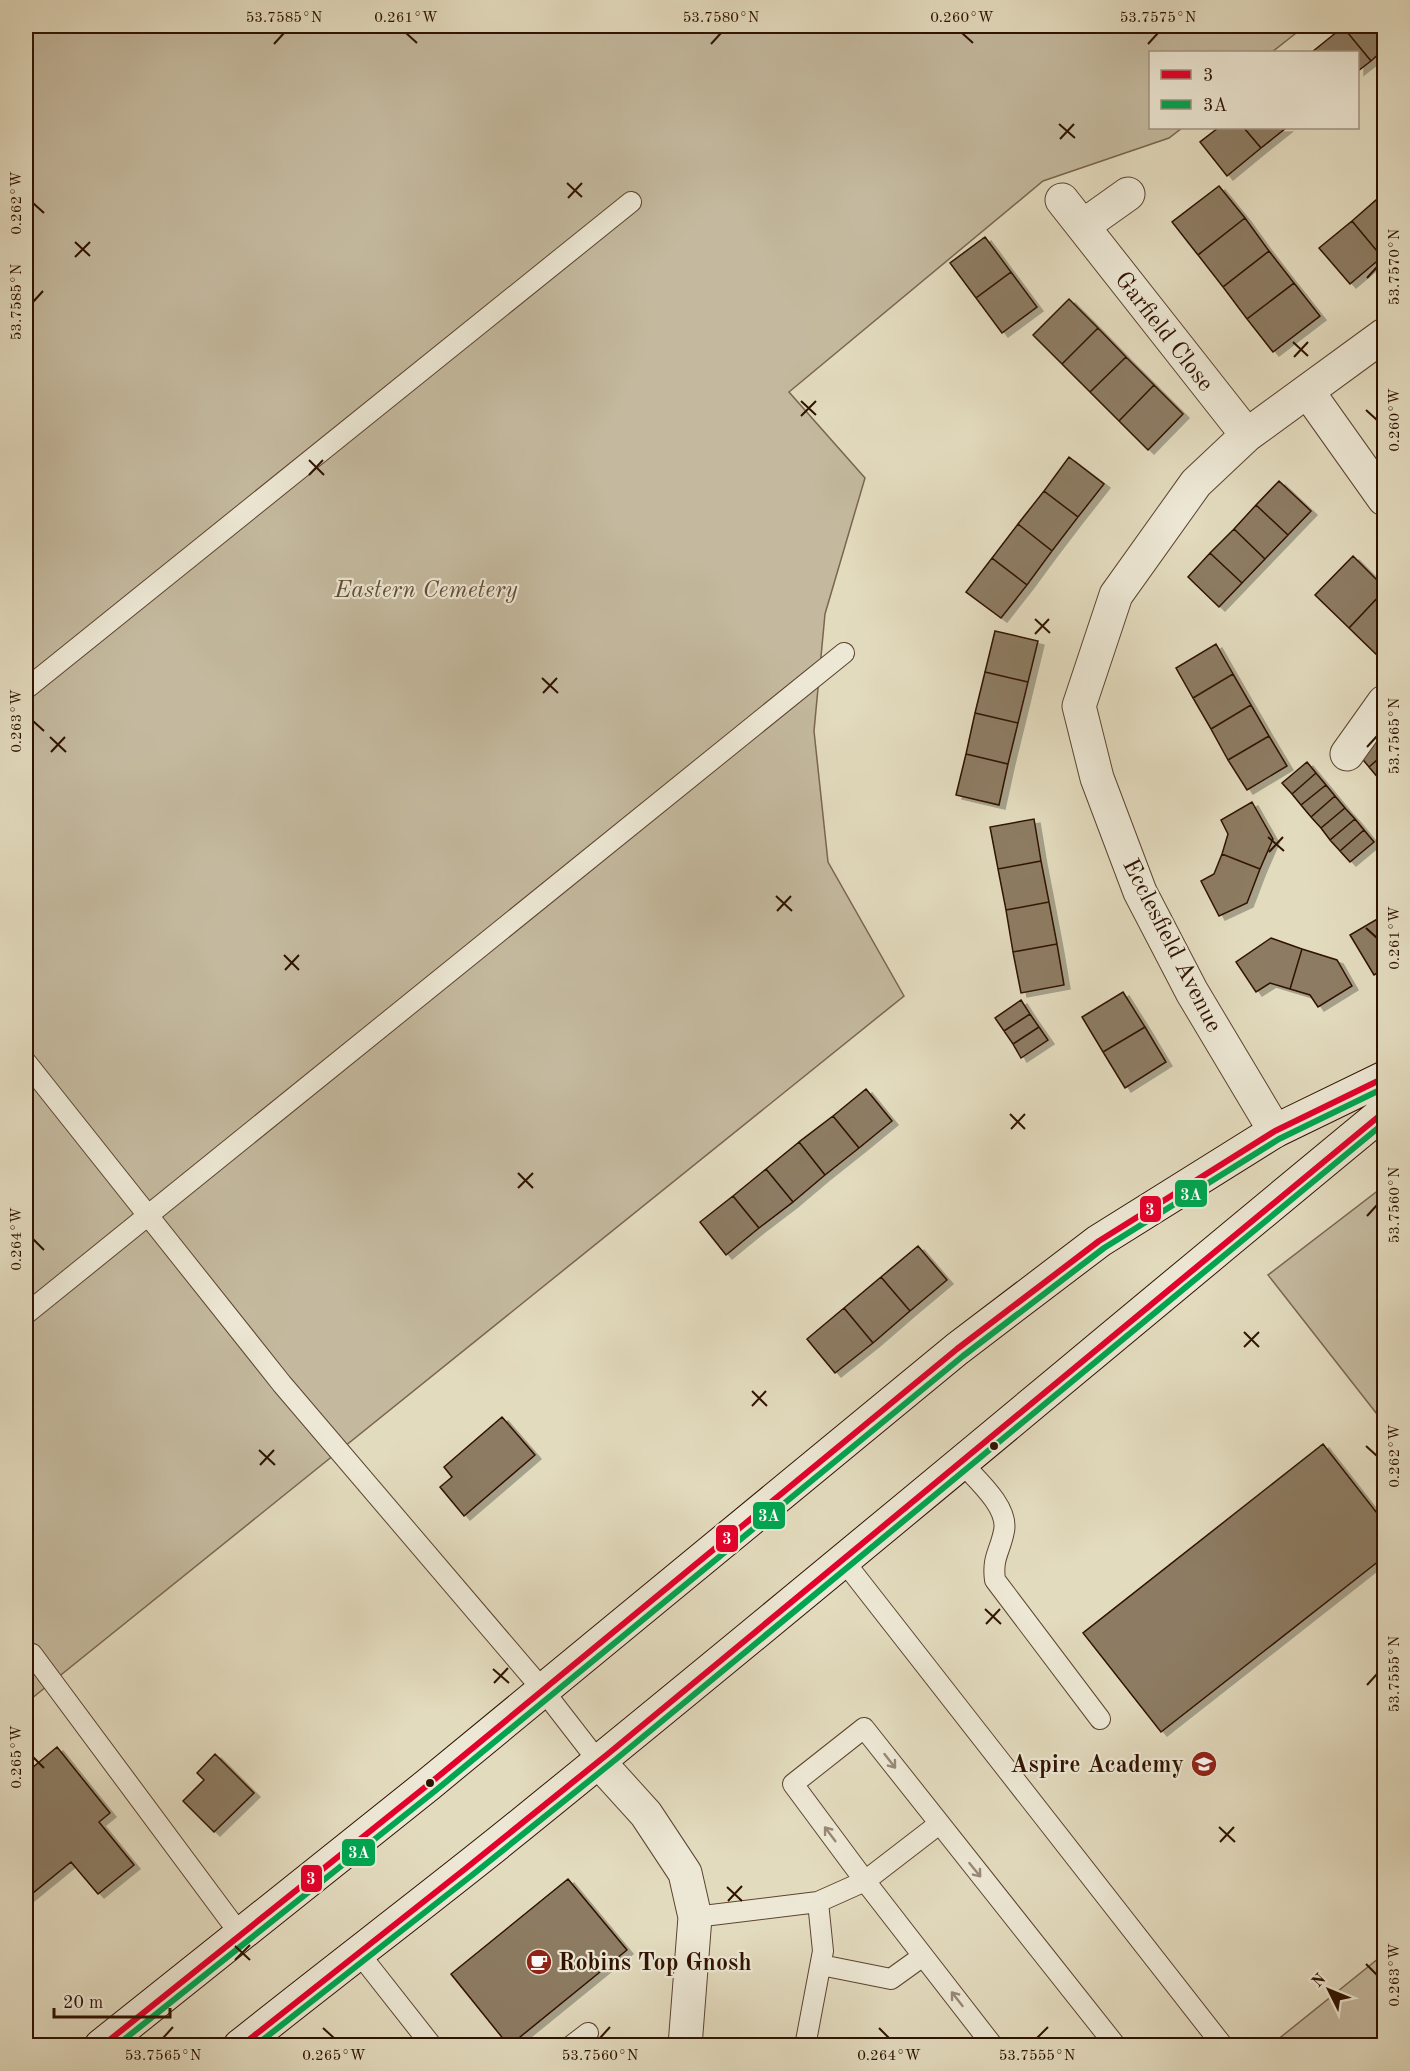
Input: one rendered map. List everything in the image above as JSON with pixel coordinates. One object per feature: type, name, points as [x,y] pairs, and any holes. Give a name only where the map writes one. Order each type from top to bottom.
[{"type":"street","points":[[1083,226],[1128,194]]},
{"type":"street","name":"Garfield Close","points":[[1062,200],[1247,435]]},
{"type":"street","name":"Ecclesfield Avenue","points":[[1275,1131],[1192,992],[1140,892],[1097,778],[1079,706],[1116,595],[1196,483],[1247,435],[1384,335]]},
{"type":"street","points":[[1308,392],[1384,499]]},
{"type":"street","points":[[1347,754],[1384,702]]},
{"type":"street","points":[[101,2046],[429,1784],[957,1349],[1099,1241],[1275,1131],[1384,1078]]},
{"type":"street","points":[[240,2046],[598,1761],[1384,1112]]},
{"type":"street","points":[[598,1761],[646,1814],[685,1873],[695,1917],[685,2046]]},
{"type":"lane","points":[[26,689],[631,202]]},
{"type":"lane","points":[[26,1314],[844,653]]},
{"type":"lane","points":[[26,1062],[282,1384],[543,1690],[598,1761]]},
{"type":"lane","points":[[961,1462],[999,1505],[1005,1529],[993,1566],[995,1580],[1100,1719]]},
{"type":"lane","points":[[843,1560],[1223,2046]]},
{"type":"lane","points":[[32,1654],[240,1934]]},
{"type":"lane","points":[[993,2046],[793,1784],[864,1728],[1116,2046]]},
{"type":"lane","points":[[695,1917],[818,1902],[865,1881],[939,1824]]},
{"type":"lane","points":[[806,2041],[823,1952],[818,1902]]},
{"type":"lane","points":[[358,1952],[432,2046]]},
{"type":"lane","points":[[821,1965],[891,1979],[923,1956]]},
{"type":"lane","points":[[571,2046],[588,2033]]},
{"type":"green space","name":"Eastern Cemetery","points":[[26,26],[1305,26],[1273,51],[1149,51],[1149,129],[1181,129],[1169,138],[1043,181],[789,392],[865,478],[825,614],[814,731],[828,862],[904,996],[26,1703]]},
{"type":"green space","points":[[1384,1186],[1384,1423],[1268,1275]]},
{"type":"green space","points":[[1384,1954],[1384,2045],[1271,2045]]},
{"type":"building","points":[[1344,26],[1384,26],[1384,49],[1371,61]]},
{"type":"building","points":[[1343,27],[1371,61],[1359,70],[1359,51],[1313,51]]},
{"type":"building","points":[[1217,129],[1245,129],[1261,148],[1227,176],[1200,142]]},
{"type":"building","points":[[1245,129],[1285,129],[1261,148]]},
{"type":"building","points":[[1219,186],[1245,218],[1198,255],[1172,222]]},
{"type":"building","points":[[1384,193],[1384,254],[1382,257],[1352,221]]},
{"type":"building","points":[[1245,218],[1269,251],[1223,287],[1198,255]]},
{"type":"building","points":[[1352,221],[1382,257],[1350,284],[1319,248]]},
{"type":"building","points":[[985,237],[1011,272],[976,298],[950,263]]},
{"type":"building","points":[[1269,251],[1294,283],[1247,319],[1223,287]]},
{"type":"building","points":[[1011,272],[1037,307],[1002,333],[976,298]]},
{"type":"building","points":[[1294,283],[1320,316],[1273,352],[1247,319]]},
{"type":"building","points":[[1069,299],[1098,328],[1062,364],[1033,335]]},
{"type":"building","points":[[1098,328],[1126,357],[1090,392],[1062,364]]},
{"type":"building","points":[[1126,357],[1154,385],[1119,421],[1090,392]]},
{"type":"building","points":[[1154,385],[1183,414],[1148,450],[1119,421]]},
{"type":"building","points":[[1069,457],[1104,484],[1078,517],[1044,491]]},
{"type":"building","points":[[1279,481],[1311,511],[1288,535],[1256,505]]},
{"type":"building","points":[[1044,491],[1078,517],[1052,551],[1018,524]]},
{"type":"building","points":[[1256,505],[1288,535],[1265,559],[1234,529]]},
{"type":"building","points":[[1018,524],[1052,551],[1027,585],[992,558]]},
{"type":"building","points":[[1234,529],[1265,559],[1242,583],[1210,553]]},
{"type":"building","points":[[1210,553],[1242,583],[1219,607],[1188,577]]},
{"type":"building","points":[[1353,556],[1384,587],[1384,591],[1349,628],[1315,595]]},
{"type":"building","points":[[992,558],[1027,585],[1001,618],[966,592]]},
{"type":"building","points":[[1384,591],[1384,658],[1382,660],[1349,628]]},
{"type":"building","points":[[995,631],[1038,641],[1028,682],[985,672]]},
{"type":"building","points":[[1216,644],[1233,674],[1193,698],[1176,668]]},
{"type":"building","points":[[985,672],[1028,682],[1018,723],[975,713]]},
{"type":"building","points":[[1233,674],[1251,705],[1211,729],[1193,698]]},
{"type":"building","points":[[1251,705],[1269,736],[1228,760],[1211,729]]},
{"type":"building","points":[[975,713],[1018,723],[1008,764],[966,754]]},
{"type":"building","points":[[1269,736],[1287,766],[1247,790],[1228,760]]},
{"type":"building","points":[[1380,738],[1384,744],[1384,754],[1369,767],[1359,755]]},
{"type":"building","points":[[966,754],[1008,764],[999,805],[956,795]]},
{"type":"building","points":[[1384,754],[1384,774],[1379,779],[1369,767]]},
{"type":"building","points":[[1307,762],[1316,773],[1292,794],[1282,783]]},
{"type":"building","points":[[1316,773],[1326,785],[1301,805],[1292,794]]},
{"type":"building","points":[[1326,785],[1335,796],[1311,817],[1301,805]]},
{"type":"building","points":[[1335,796],[1345,808],[1321,828],[1311,817]]},
{"type":"building","points":[[1252,802],[1273,839],[1260,869],[1222,854],[1228,834],[1221,820]]},
{"type":"building","points":[[1345,808],[1355,819],[1330,840],[1321,828]]},
{"type":"building","points":[[1034,819],[1041,861],[998,869],[990,827]]},
{"type":"building","points":[[1355,819],[1364,830],[1340,851],[1330,840]]},
{"type":"building","points":[[1364,830],[1374,842],[1350,862],[1340,851]]},
{"type":"building","points":[[1222,854],[1260,869],[1247,903],[1219,916],[1201,881],[1214,874]]},
{"type":"building","points":[[1041,861],[1049,902],[1006,910],[998,869]]},
{"type":"building","points":[[1049,902],[1057,944],[1013,952],[1006,910]]},
{"type":"building","points":[[1384,915],[1384,969],[1374,975],[1350,935]]},
{"type":"building","points":[[1271,938],[1302,949],[1290,989],[1270,983],[1256,992],[1236,962]]},
{"type":"building","points":[[1057,944],[1064,985],[1021,993],[1013,952]]},
{"type":"building","points":[[1302,949],[1337,960],[1352,986],[1318,1007],[1310,995],[1290,989]]},
{"type":"building","points":[[1123,992],[1145,1027],[1103,1052],[1082,1017]]},
{"type":"building","points":[[1021,1000],[1030,1014],[1004,1031],[995,1018]]},
{"type":"building","points":[[1030,1014],[1039,1027],[1013,1044],[1004,1031]]},
{"type":"building","points":[[1039,1027],[1048,1040],[1021,1058],[1013,1044]]},
{"type":"building","points":[[1145,1027],[1166,1062],[1125,1088],[1103,1052]]},
{"type":"building","points":[[866,1089],[892,1121],[859,1148],[833,1116]]},
{"type":"building","points":[[833,1116],[859,1148],[825,1175],[799,1142]]},
{"type":"building","points":[[799,1142],[825,1175],[793,1202],[766,1169]]},
{"type":"building","points":[[766,1169],[793,1202],[759,1228],[733,1196]]},
{"type":"building","points":[[733,1196],[759,1228],[726,1255],[700,1222]]},
{"type":"building","points":[[918,1246],[947,1280],[910,1311],[881,1277]]},
{"type":"building","points":[[881,1277],[910,1311],[873,1343],[844,1308]]},
{"type":"building","points":[[844,1308],[873,1343],[835,1373],[807,1339]]},
{"type":"building","points":[[502,1417],[535,1455],[464,1516],[440,1487],[452,1477],[444,1467]]},
{"type":"building","points":[[1323,1444],[1384,1522],[1384,1557],[1161,1732],[1083,1633]]},
{"type":"building","points":[[57,1747],[110,1813],[99,1822],[134,1865],[98,1894],[71,1862],[28,1897],[26,1893],[26,1773]]},
{"type":"building","points":[[215,1754],[254,1793],[214,1832],[183,1801],[204,1780],[197,1773]]},
{"type":"building","name":"Robins Top Gnosh","points":[[568,1879],[627,1950],[509,2046],[451,1974]]},
{"type":"transit line","name":"3","points":[[102,2046],[429,1784],[957,1349],[1099,1241],[1275,1131],[1384,1078]]},
{"type":"transit line","name":"3A","points":[[116,2046],[435,1791],[963,1356],[1104,1248],[1279,1139],[1384,1088]]},
{"type":"transit line","name":"3","points":[[241,2046],[609,1753],[1384,1112]]},
{"type":"transit line","name":"3A","points":[[255,2046],[615,1760],[1384,1123]]},
{"type":"place","name":"Aspire Academy","points":[[1204,1764]]},
{"type":"place","name":"Robins Top Gnosh","points":[[539,1962]]}]
